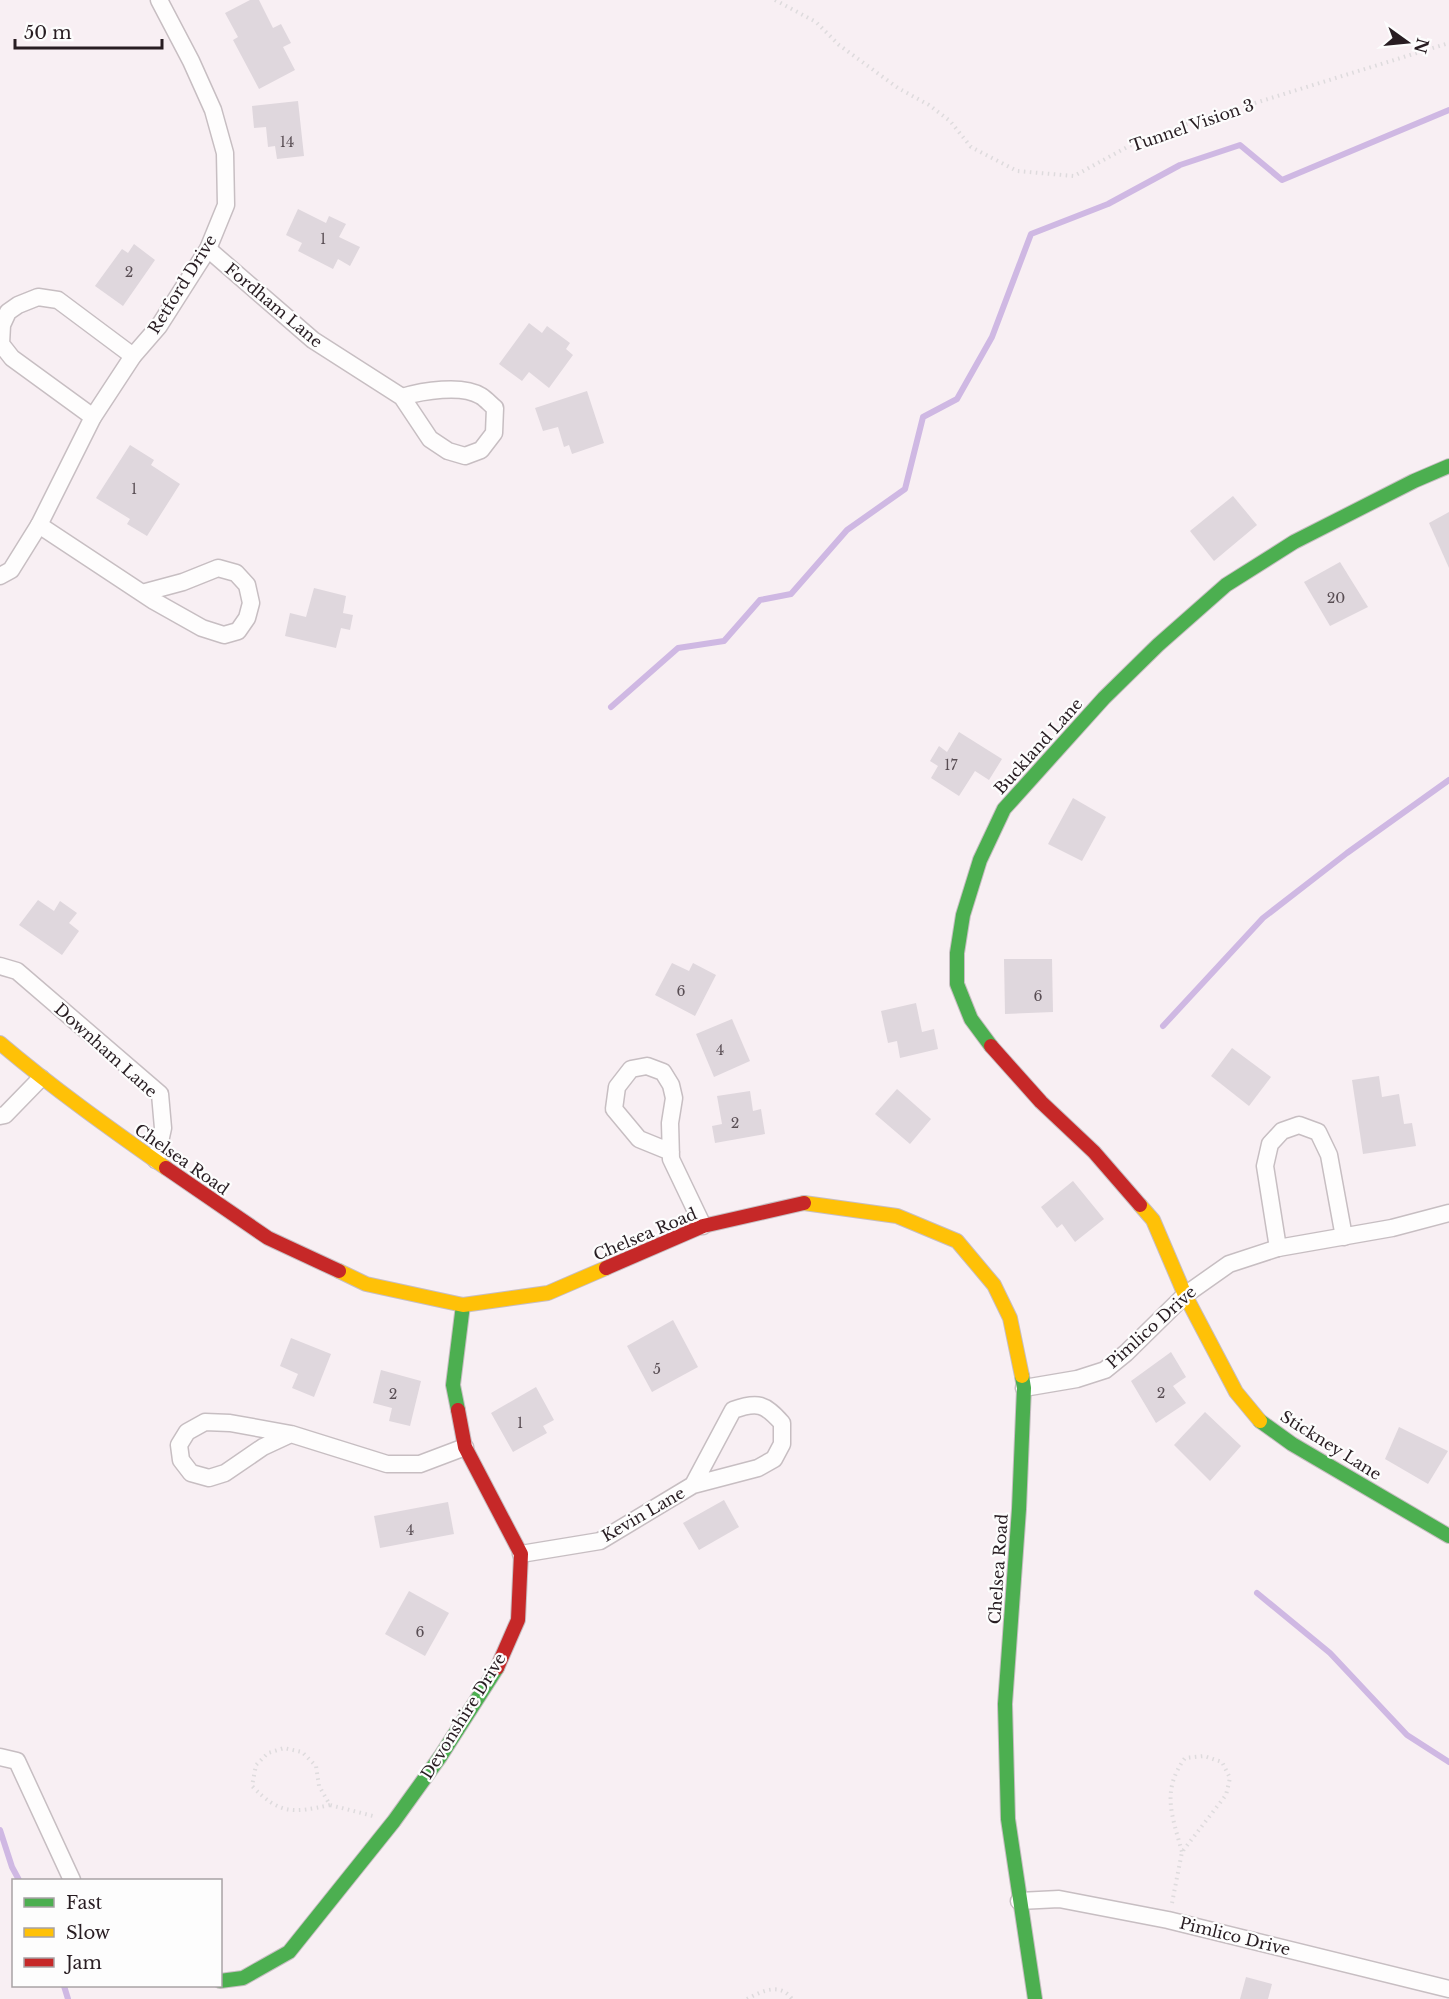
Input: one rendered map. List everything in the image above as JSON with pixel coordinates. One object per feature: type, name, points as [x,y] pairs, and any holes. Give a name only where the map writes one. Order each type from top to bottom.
[{"type":"street","name":"Retford Drive","points":[[0,576],[11,570],[39,525],[93,417],[133,356],[159,326],[208,249],[226,205],[225,153],[213,110],[191,61],[159,0]]},
{"type":"street","name":"Fordham Lane","points":[[208,249],[313,340],[402,397],[430,439],[448,451],[465,456],[481,450],[494,433],[495,408],[479,394],[451,389],[425,390],[402,397]]},
{"type":"street","points":[[93,417],[12,358],[1,344],[2,325],[8,312],[38,297],[58,300],[133,356]]},
{"type":"street","name":"Buckland Lane","points":[[1185,1295],[1153,1221],[1094,1152],[1041,1101],[993,1049],[971,1019],[957,984],[957,953],[963,915],[980,860],[1004,809],[1050,757],[1104,698],[1158,645],[1226,585],[1294,542],[1414,481],[1449,466]]},
{"type":"street","points":[[39,525],[142,593],[202,628],[224,635],[238,631],[247,618],[251,603],[247,585],[236,573],[218,568],[183,582],[142,593]]},
{"type":"street","name":"Downham Lane","points":[[0,966],[17,971],[160,1094],[164,1128],[156,1160]]},
{"type":"street","name":"Chelsea Road","points":[[0,1043],[41,1078],[268,1238],[366,1284],[463,1305],[548,1293],[703,1226],[801,1203],[897,1216],[957,1241],[994,1285],[1010,1318],[1024,1388],[1019,1509],[1005,1704],[1008,1818],[1035,1999]]},
{"type":"street","points":[[671,1152],[639,1139],[614,1109],[617,1087],[631,1069],[647,1066],[663,1072],[671,1085],[674,1098],[670,1123],[671,1152],[671,1159],[703,1226]]},
{"type":"street","points":[[0,1116],[5,1115],[41,1078]]},
{"type":"street","points":[[1278,1248],[1265,1166],[1270,1144],[1282,1131],[1299,1125],[1318,1132],[1329,1155],[1344,1237]]},
{"type":"street","name":"Pimlico Drive","points":[[1024,1388],[1077,1379],[1105,1370],[1126,1353],[1185,1295],[1229,1264],[1278,1248],[1344,1237],[1449,1214]]},
{"type":"street","name":"Stickney Lane","points":[[1185,1295],[1236,1392],[1260,1421],[1292,1444],[1449,1536]]},
{"type":"street","points":[[463,1305],[453,1385],[465,1447],[521,1554]]},
{"type":"street","name":"Kevin Lane","points":[[521,1554],[600,1541],[693,1485],[759,1468],[774,1459],[782,1443],[782,1423],[769,1408],[751,1404],[734,1410],[693,1485]]},
{"type":"street","points":[[291,1434],[263,1447],[225,1473],[208,1478],[191,1473],[181,1460],[179,1445],[187,1432],[205,1422],[231,1423],[291,1434],[387,1464],[420,1464],[465,1447]]},
{"type":"street","name":"Devonshire Drive","points":[[222,1981],[243,1978],[289,1952],[394,1821],[440,1756],[499,1666],[518,1620],[521,1554]]},
{"type":"street","points":[[0,1757],[17,1761],[71,1879]]},
{"type":"street","name":"Pimlico Drive","points":[[1019,1901],[1059,1899],[1168,1920],[1449,1989]]},
{"type":"path","name":"Tunnel Vision 3","points":[[775,0],[816,22],[839,45],[898,88],[929,105],[950,122],[971,147],[1017,171],[1074,176],[1129,146],[1187,124],[1449,43]]},
{"type":"path","points":[[330,1805],[319,1786],[316,1766],[302,1752],[284,1748],[268,1754],[256,1765],[252,1786],[266,1800],[289,1811],[303,1811],[330,1805],[394,1821]]},
{"type":"path","points":[[1168,1920],[1182,1852],[1226,1795],[1230,1778],[1222,1762],[1204,1756],[1185,1758],[1177,1769],[1170,1790],[1172,1814],[1182,1852]]},
{"type":"path","points":[[747,1999],[771,1988],[781,1990],[792,1999]]},
{"type":"building","points":[[250,0],[259,0],[273,28],[281,24],[291,43],[283,47],[295,70],[259,89],[233,40],[238,37],[225,13]]},
{"type":"building","points":[[298,101],[304,156],[277,159],[275,146],[268,147],[266,127],[254,128],[252,106]]},
{"type":"building","points":[[298,209],[326,223],[329,216],[346,224],[339,237],[360,247],[350,266],[338,259],[333,269],[298,251],[302,243],[286,235]]},
{"type":"building","points":[[134,244],[155,260],[123,306],[95,286],[122,249],[128,253]]},
{"type":"building","points":[[529,323],[542,333],[547,326],[570,343],[566,349],[573,355],[549,388],[529,372],[522,381],[499,364]]},
{"type":"building","points":[[587,391],[604,443],[572,454],[569,445],[564,447],[558,427],[543,431],[535,408]]},
{"type":"building","points":[[130,445],[154,460],[151,465],[180,484],[147,536],[127,524],[130,519],[96,498]]},
{"type":"building","points":[[1233,496],[1257,525],[1214,561],[1190,531]]},
{"type":"building","points":[[1449,512],[1449,568],[1429,523]]},
{"type":"building","points":[[1340,562],[1368,607],[1330,626],[1304,582]]},
{"type":"building","points":[[314,588],[346,596],[343,613],[353,615],[350,630],[341,628],[336,648],[285,636],[290,613],[306,617]]},
{"type":"building","points":[[959,732],[1002,759],[989,780],[975,771],[959,796],[931,778],[938,766],[930,761],[939,746],[947,752]]},
{"type":"building","points":[[1073,798],[1106,817],[1082,861],[1048,844]]},
{"type":"building","points":[[38,900],[54,911],[60,901],[77,913],[69,923],[79,931],[62,955],[19,925]]},
{"type":"building","points":[[1004,959],[1052,959],[1053,1012],[1005,1014]]},
{"type":"building","points":[[672,963],[689,971],[693,963],[716,975],[695,1016],[655,995]]},
{"type":"building","points":[[916,1003],[922,1032],[934,1029],[938,1049],[900,1058],[897,1041],[888,1043],[881,1011]]},
{"type":"building","points":[[732,1019],[750,1061],[714,1077],[696,1034]]},
{"type":"building","points":[[1232,1048],[1271,1077],[1249,1106],[1211,1076]]},
{"type":"building","points":[[1379,1076],[1382,1097],[1399,1094],[1404,1124],[1412,1123],[1416,1146],[1363,1154],[1352,1080]]},
{"type":"building","points":[[897,1089],[931,1119],[910,1144],[875,1114]]},
{"type":"building","points":[[750,1091],[753,1111],[761,1109],[765,1134],[715,1143],[712,1126],[722,1124],[717,1096]]},
{"type":"building","points":[[1073,1181],[1104,1219],[1075,1242],[1062,1224],[1057,1228],[1041,1207]]},
{"type":"building","points":[[673,1320],[698,1367],[652,1392],[627,1346]]},
{"type":"building","points":[[291,1338],[331,1354],[314,1397],[292,1388],[298,1374],[280,1366]]},
{"type":"building","points":[[1171,1352],[1186,1377],[1173,1386],[1186,1403],[1156,1423],[1131,1381]]},
{"type":"building","points":[[381,1370],[421,1381],[410,1426],[389,1421],[392,1408],[373,1403]]},
{"type":"building","points":[[536,1387],[554,1420],[543,1426],[547,1433],[513,1452],[491,1413]]},
{"type":"building","points":[[1205,1412],[1241,1446],[1210,1481],[1174,1445]]},
{"type":"building","points":[[1399,1427],[1448,1451],[1428,1484],[1385,1459]]},
{"type":"building","points":[[724,1500],[739,1527],[699,1550],[683,1523]]},
{"type":"building","points":[[448,1502],[454,1534],[380,1548],[374,1516]]},
{"type":"building","points":[[409,1591],[449,1613],[425,1656],[385,1634]]},
{"type":"building","points":[[1246,1977],[1272,1984],[1268,1999],[1240,1999]]},
{"type":"waterway","points":[[611,707],[678,648],[724,641],[760,600],[791,594],[847,530],[905,489],[923,417],[957,399],[992,337],[1031,234],[1108,204],[1180,165],[1240,145],[1282,180],[1449,110]]},
{"type":"waterway","points":[[1163,1026],[1263,918],[1347,853],[1449,780]]},
{"type":"waterway","points":[[1257,1593],[1330,1653],[1407,1735],[1449,1762]]},
{"type":"waterway","points":[[0,1830],[12,1867],[18,1879]]},
{"type":"waterway","points":[[64,1987],[68,1999]]},
{"type":"traffic: fast","points":[[991,1046],[971,1019],[957,984],[957,953],[963,915],[980,860],[1004,809],[1104,698],[1158,645],[1226,585],[1294,542],[1414,481],[1449,466]]},
{"type":"traffic: fast","points":[[458,1410],[453,1385],[463,1305]]},
{"type":"traffic: fast","points":[[1022,1376],[1024,1388],[1019,1509],[1005,1704],[1008,1819],[1035,1999]]},
{"type":"traffic: fast","points":[[1260,1421],[1292,1444],[1449,1536]]},
{"type":"traffic: fast","points":[[222,1981],[243,1978],[289,1952],[394,1821],[440,1757],[497,1668]]},
{"type":"traffic: slow","points":[[0,1043],[102,1123],[166,1168]]},
{"type":"traffic: slow","points":[[804,1203],[897,1216],[957,1241],[994,1285],[1010,1318],[1022,1376]]},
{"type":"traffic: slow","points":[[1140,1205],[1153,1220],[1185,1295],[1236,1392],[1260,1421]]},
{"type":"traffic: slow","points":[[339,1271],[366,1284],[463,1305],[548,1293],[606,1268]]},
{"type":"traffic: jam","points":[[991,1046],[1041,1102],[1094,1152],[1140,1205]]},
{"type":"traffic: jam","points":[[166,1168],[268,1238],[339,1271]]},
{"type":"traffic: jam","points":[[606,1268],[703,1226],[804,1203]]},
{"type":"traffic: jam","points":[[458,1410],[465,1447],[521,1554],[518,1620],[497,1668]]}]
